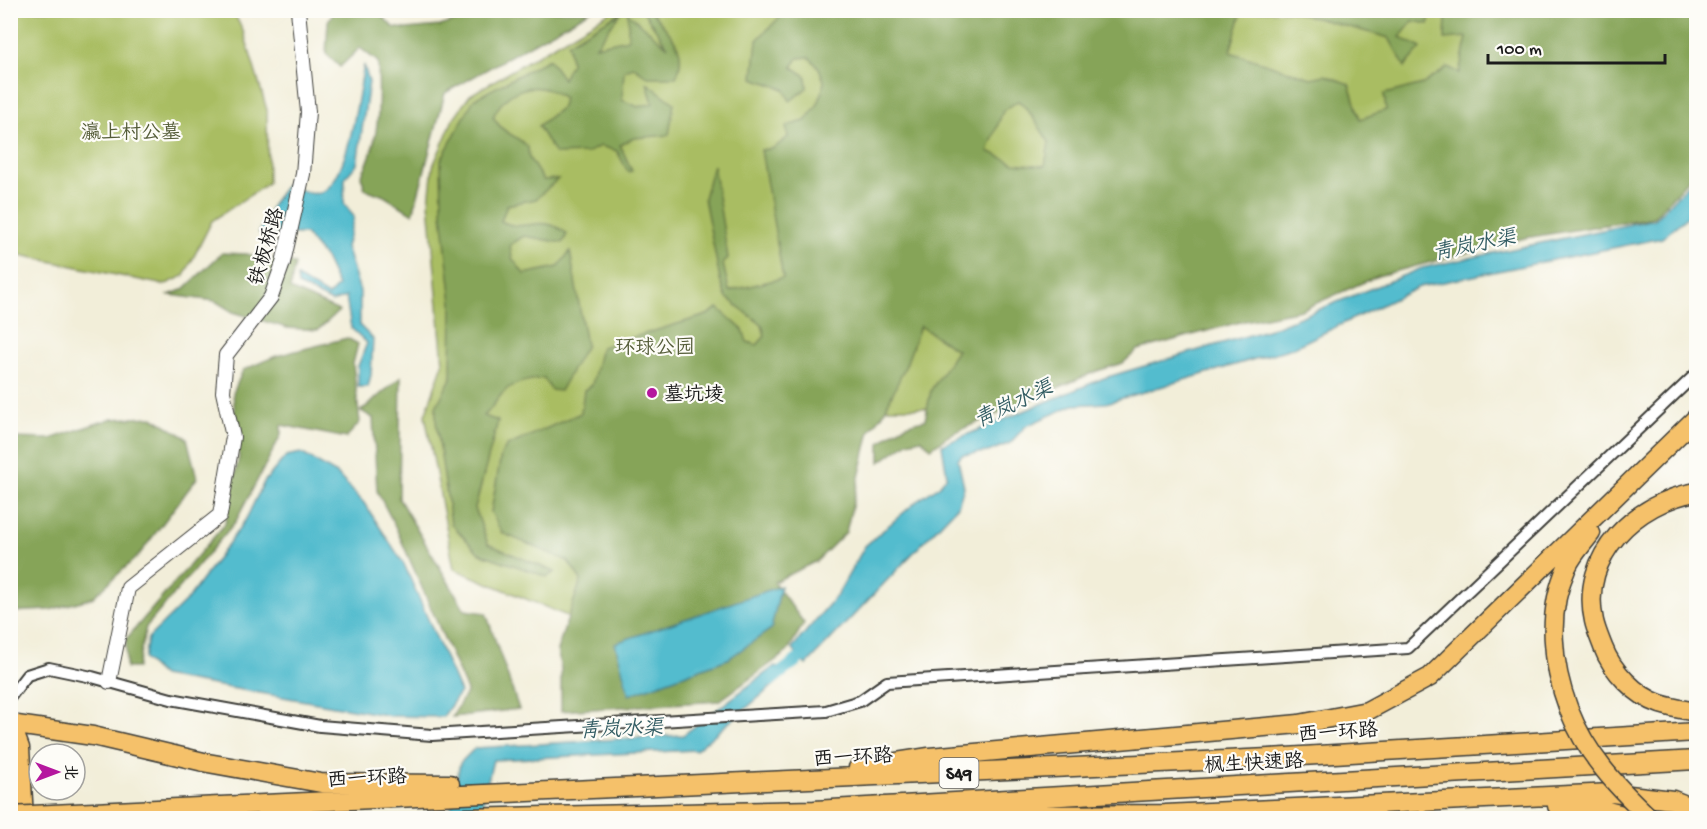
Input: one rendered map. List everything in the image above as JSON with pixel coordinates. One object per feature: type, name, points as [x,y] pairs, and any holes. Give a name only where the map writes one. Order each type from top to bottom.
[{"type":"highway","points":[[762,783],[929,757],[1299,724],[1367,711],[1430,677],[1696,418]]},
{"type":"highway","points":[[1622,491],[1567,565],[1556,596],[1553,636],[1557,679],[1579,736],[1614,785],[1650,819]]},
{"type":"highway","points":[[1696,492],[1677,495],[1643,510],[1615,536],[1600,564],[1593,590],[1593,620],[1607,658],[1626,683],[1659,704],[1696,712]]},
{"type":"highway","points":[[24,819],[20,748],[11,723],[93,736],[208,763],[321,783],[644,786]]},
{"type":"highway","name":"西一环路","points":[[10,816],[1269,758],[1696,732]]},
{"type":"highway","name":"枫生快速路","points":[[762,812],[1696,760]]},
{"type":"highway","points":[[762,812],[920,817],[1165,814],[1612,793],[1673,800],[1696,809]]},
{"type":"highway","points":[[1402,802],[1592,807],[1634,819]]},
{"type":"highway","name":"S49","points":[[462,819],[762,812]]},
{"type":"highway","points":[[614,819],[651,815]]},
{"type":"street","name":"铁板桥路","points":[[109,682],[128,588],[220,516],[232,438],[223,392],[226,355],[271,297],[283,263],[303,174],[308,112],[298,10]]},
{"type":"street","points":[[10,698],[27,675],[50,668],[171,699],[320,726],[432,735],[826,711],[860,701],[887,682],[1408,648],[1696,374]]},
{"type":"green space","name":"瀛上村公墓","points":[[11,10],[233,11],[244,33],[267,110],[268,183],[212,221],[184,276],[164,285],[20,255],[11,256]]},
{"type":"green space","points":[[335,10],[377,11],[393,27],[406,29],[440,26],[486,11],[590,11],[445,93],[413,214],[384,196],[365,189],[361,176],[368,163],[375,135],[379,91],[378,62],[360,48],[340,67],[326,54],[328,21]]},
{"type":"green space","name":"环球公园","points":[[612,11],[1696,11],[1696,166],[1649,220],[1529,233],[1078,359],[1002,408],[860,408],[598,629],[454,569],[425,415],[443,364],[429,202],[433,166],[453,119],[470,95]]},
{"type":"green space","points":[[643,11],[651,11],[675,41],[679,49],[680,66],[676,77],[648,77],[634,67],[624,70],[622,100],[638,107],[653,103],[647,83],[674,103],[669,135],[634,138],[620,145],[632,171],[628,172],[617,151],[600,146],[587,153],[555,154],[538,126],[562,107],[564,98],[543,88],[523,89],[514,93],[499,107],[493,117],[502,128],[528,147],[529,158],[543,180],[558,179],[536,199],[507,205],[501,221],[518,226],[549,224],[567,234],[563,243],[524,236],[510,245],[512,258],[524,274],[558,267],[570,251],[586,345],[560,391],[551,390],[544,378],[522,382],[507,389],[484,416],[498,421],[475,508],[488,544],[555,572],[547,577],[479,553],[451,524],[436,421],[436,407],[451,378],[452,303],[442,213],[441,160],[474,99],[549,59],[563,79],[571,63],[568,43],[621,12],[596,46],[628,39],[628,13],[668,47]]},
{"type":"green space","name":"环球公园","points":[[786,11],[1242,11],[1230,52],[1311,78],[1325,75],[1349,84],[1360,119],[1386,110],[1384,94],[1423,84],[1448,67],[1459,73],[1467,37],[1445,39],[1446,16],[1450,11],[1696,11],[1696,171],[1654,217],[1525,238],[1439,260],[1378,276],[1301,310],[1240,322],[1138,350],[1123,363],[1097,371],[953,433],[931,448],[921,439],[908,442],[880,462],[880,443],[901,428],[925,420],[931,390],[957,350],[920,326],[906,365],[883,414],[870,431],[846,532],[817,561],[774,582],[804,623],[787,652],[719,701],[561,711],[561,669],[557,650],[581,580],[568,561],[502,533],[491,512],[501,455],[507,446],[581,413],[584,390],[592,385],[601,347],[707,315],[718,308],[743,330],[747,342],[757,345],[765,336],[762,325],[726,297],[720,279],[704,198],[713,165],[728,258],[723,264],[729,291],[783,278],[761,150],[774,148],[788,137],[786,126],[805,121],[818,104],[824,81],[819,68],[809,57],[798,58],[792,67],[806,76],[807,88],[790,101],[784,89],[753,78],[757,40]],"holes":[[[1018,101],[1049,142],[1045,166],[1014,163],[988,151],[1003,111]]]},
{"type":"green space","points":[[1291,11],[1429,11],[1429,24],[1413,21],[1400,37],[1421,48],[1405,67],[1389,38]]},
{"type":"green space","points":[[222,253],[246,254],[295,264],[290,289],[339,311],[318,330],[287,328],[233,312],[215,301],[169,295],[184,289]]},
{"type":"green space","points":[[347,338],[358,344],[353,364],[360,422],[346,438],[281,425],[281,435],[236,521],[146,627],[137,668],[126,668],[126,639],[225,524],[239,457],[233,393],[243,370],[276,356]]},
{"type":"green space","points":[[401,377],[399,499],[465,610],[486,613],[519,709],[452,717],[467,691],[395,526],[377,491],[373,418],[361,411]]},
{"type":"green space","points":[[152,417],[187,438],[197,478],[139,555],[92,598],[50,610],[11,612],[11,438],[50,439],[110,419]]},
{"type":"water","points":[[364,65],[369,82],[357,164],[345,178],[344,203],[354,217],[346,247],[360,291],[360,326],[373,339],[368,387],[358,387],[358,366],[367,343],[351,328],[346,297],[332,302],[298,285],[297,277],[328,296],[338,286],[325,258],[305,234],[259,233],[273,203],[287,184],[304,191],[318,193],[331,184],[346,154]]},
{"type":"water","points":[[1696,176],[1696,209],[1662,238],[1419,287],[1292,348],[1106,403],[1073,405],[1026,426],[1010,443],[988,452],[962,455],[958,460],[964,487],[958,506],[806,665],[792,648],[837,595],[865,546],[917,501],[938,487],[947,476],[942,445],[1104,378],[1270,329],[1422,268],[1655,219]]},
{"type":"water","points":[[301,453],[337,474],[364,503],[404,564],[460,692],[443,717],[391,716],[162,676],[144,659],[148,638],[187,600],[246,519],[264,482],[286,456]]},
{"type":"water","points":[[781,586],[771,629],[728,659],[629,695],[615,643]]},
{"type":"water","points":[[775,666],[787,674],[696,750],[493,760],[479,818],[449,818],[460,763],[475,748],[683,735]]},
{"type":"waterway","name":"青岚水渠","points":[[770,681],[813,648]]},
{"type":"place","name":"墓坑堎","points":[[652,393]]}]
